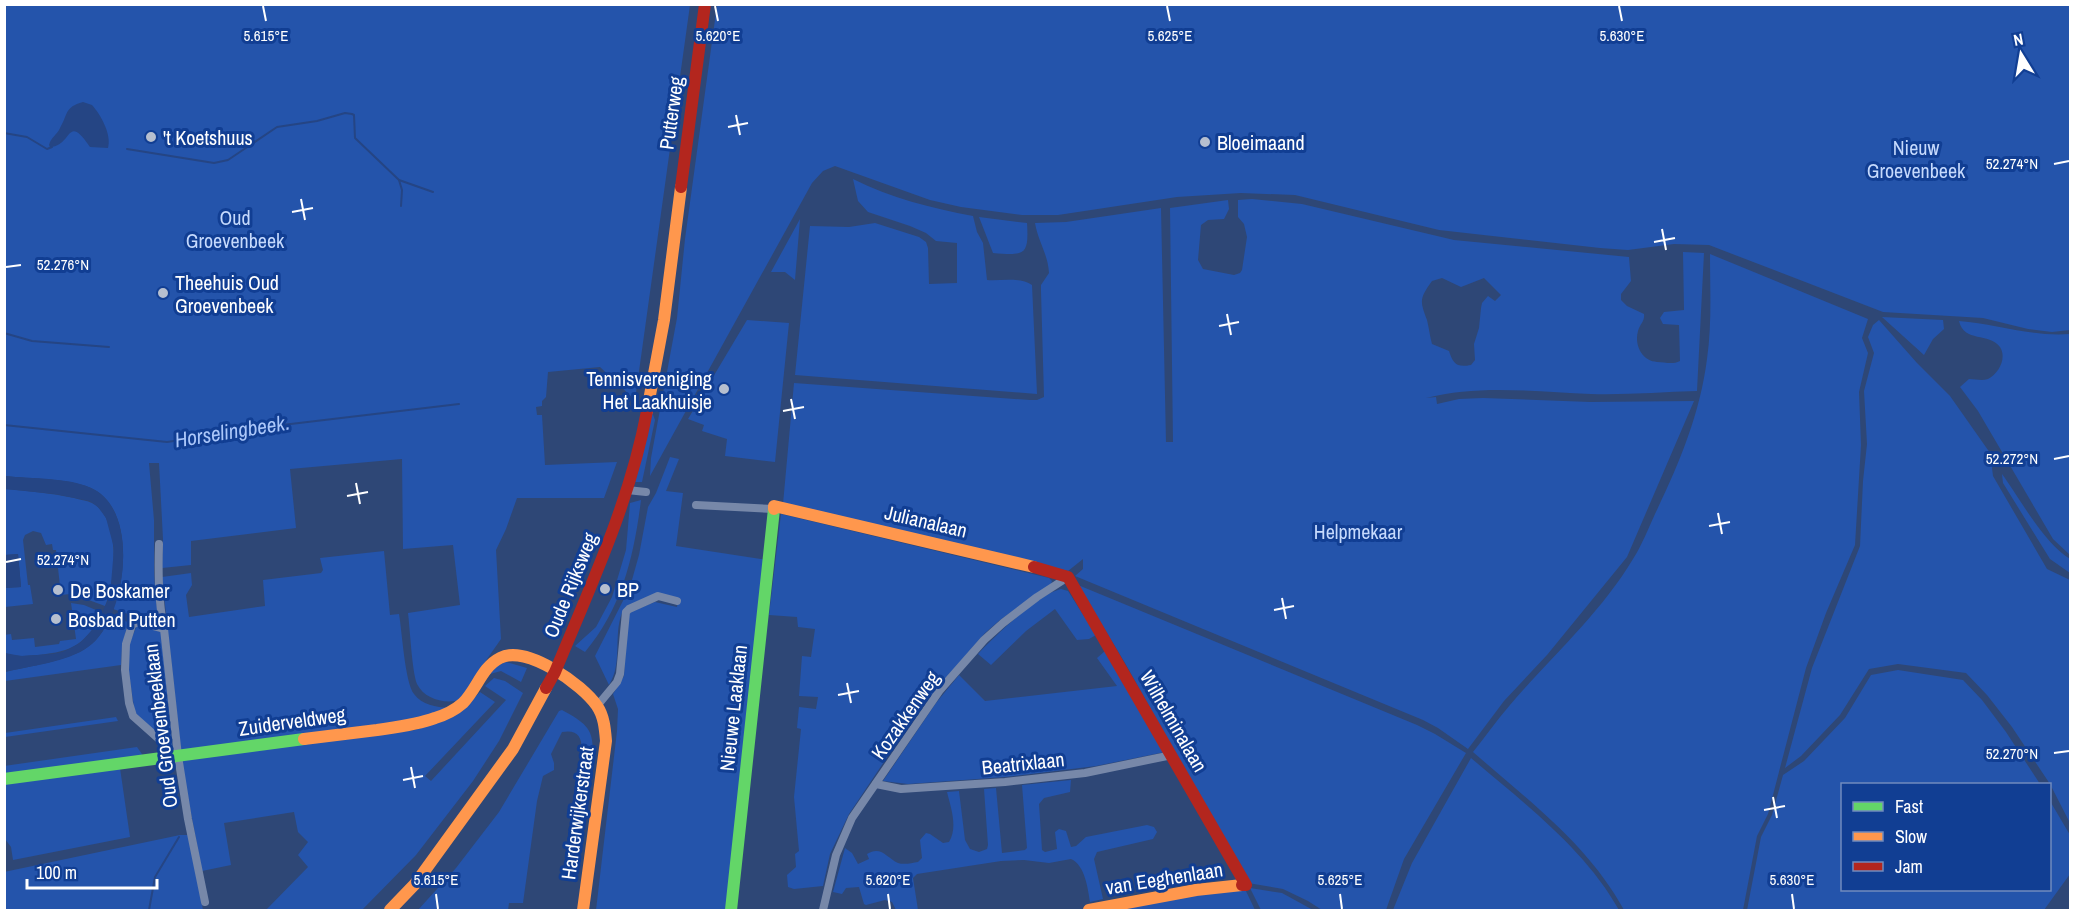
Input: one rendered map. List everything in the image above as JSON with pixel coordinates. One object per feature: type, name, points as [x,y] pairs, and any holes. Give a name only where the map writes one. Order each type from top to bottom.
[{"type":"street","name":"Putterweg","points":[[675,227],[705,4]]},
{"type":"street","name":"Oude Rijksweg","points":[[390,910],[415,884],[507,759],[539,704],[572,634],[611,536],[643,433],[664,320],[675,227]]},
{"type":"street","points":[[627,490],[646,492]]},
{"type":"street","points":[[696,505],[774,508]]},
{"type":"street","name":"Julianalaan","points":[[774,508],[1038,568],[1068,577]]},
{"type":"street","name":"Nieuwe Laaklaan","points":[[731,910],[774,508]]},
{"type":"street","name":"Oud Groevenbeeklaan","points":[[159,544],[159,593],[178,756],[205,902]]},
{"type":"street","name":"Wilhelminalaan","points":[[1068,577],[1173,755],[1246,885]]},
{"type":"street","name":"Kozakkenweg","points":[[823,910],[836,855],[852,818],[940,690],[984,640],[1037,597],[1068,577]]},
{"type":"street","points":[[597,706],[617,682],[620,674],[626,612],[658,596],[677,601]]},
{"type":"street","points":[[165,630],[138,622],[132,625],[126,644],[125,670],[133,716],[178,756]]},
{"type":"street","name":"Zuiderveldweg","points":[[4,779],[419,724],[442,716],[466,700],[489,666],[501,656],[508,654],[530,658],[555,672]]},
{"type":"street","name":"Harderwijkerstraat","points":[[555,672],[577,684],[597,706],[603,718],[606,741],[583,910]]},
{"type":"street","name":"Beatrixlaan","points":[[876,784],[902,789],[1005,782],[1085,773],[1173,755]]},
{"type":"street","name":"van Eeghenlaan","points":[[1097,910],[1196,890],[1246,885]]},
{"type":"green space","name":"Oud Groevenbeek","points":[[4,5],[690,5],[635,400],[600,367],[548,372],[546,397],[542,401],[542,406],[536,407],[537,415],[542,415],[545,465],[617,462],[604,498],[517,498],[496,550],[501,639],[463,699],[437,700],[425,694],[415,678],[408,613],[460,605],[453,545],[403,549],[402,459],[290,469],[296,528],[191,541],[191,565],[162,568],[163,539],[159,463],[149,463],[154,520],[156,602],[161,625],[113,609],[121,578],[123,543],[114,510],[104,497],[91,488],[71,482],[5,476]]},
{"type":"green space","name":"Nieuw Groevenbeek","points":[[717,5],[2070,5],[2070,330],[2052,332],[2028,329],[1983,318],[1883,312],[1709,245],[1674,244],[1628,250],[1439,230],[1295,195],[1241,193],[1177,197],[1058,215],[1022,215],[961,207],[930,200],[835,166],[823,171],[812,183],[650,476],[651,458],[677,318],[685,239]]},
{"type":"green space","points":[[853,179],[912,202],[973,216],[977,232],[983,243],[987,280],[1017,280],[1032,285],[1037,394],[795,375],[810,226],[849,227],[875,223],[919,237],[926,242],[928,248],[929,284],[957,283],[957,243],[936,241],[926,233],[910,226],[868,212],[858,201]]},
{"type":"green space","name":"Helpmekaar","points":[[1252,199],[1302,204],[1454,240],[1629,257],[1631,281],[1621,294],[1621,300],[1627,306],[1644,314],[1637,336],[1638,347],[1647,359],[1657,362],[1680,361],[1679,325],[1663,324],[1660,318],[1664,312],[1684,310],[1683,252],[1704,253],[1697,391],[1604,394],[1487,390],[1426,398],[1436,397],[1437,404],[1459,399],[1483,398],[1590,402],[1694,401],[1627,557],[1547,655],[1504,701],[1468,749],[1423,720],[1075,576],[1083,569],[1083,559],[1068,571],[783,504],[794,383],[1030,400],[1044,397],[1041,285],[1049,273],[1035,223],[1066,222],[1161,208],[1166,442],[1173,442],[1170,208],[1228,200],[1229,209],[1224,219],[1208,220],[1201,225],[1198,260],[1203,269],[1234,275],[1242,270],[1247,237],[1244,224],[1238,217],[1238,200]],"holes":[[[1442,278],[1461,287],[1484,278],[1501,295],[1495,301],[1488,296],[1482,303],[1479,328],[1474,344],[1475,360],[1471,365],[1466,366],[1456,364],[1449,351],[1432,344],[1422,304],[1423,296],[1432,281]]]},
{"type":"green space","points":[[979,217],[1027,223],[1026,247],[1018,253],[993,253]]},
{"type":"green space","points":[[800,219],[795,280],[785,272],[771,272]]},
{"type":"green space","points":[[1710,254],[1868,319],[1862,338],[1868,353],[1859,392],[1861,445],[1855,545],[1806,668],[1768,814],[1757,836],[1743,910],[1624,910],[1610,887],[1575,844],[1536,806],[1473,752],[1510,705],[1606,598],[1642,543],[1680,457],[1694,419],[1704,379],[1710,333]]},
{"type":"green space","points":[[1882,317],[1943,320],[1944,329],[1933,339],[1924,355]]},
{"type":"green space","points":[[747,320],[789,323],[775,462],[725,456],[727,439],[702,431],[704,425],[688,419]]},
{"type":"green space","points":[[1879,320],[1950,396],[1995,460],[1992,468],[1993,476],[2047,569],[2070,580],[2070,823],[2051,783],[2012,727],[1966,673],[1898,664],[1869,669],[1840,715],[1801,756],[1785,768],[1812,668],[1860,546],[1867,444],[1864,391],[1874,353],[1868,337],[1873,325]]},
{"type":"green space","points":[[1959,321],[2042,334],[2070,334],[2070,555],[2053,539],[1978,411],[1960,387],[1969,379],[1988,379],[2001,365],[2003,356],[2000,347],[1995,342],[1971,335],[1962,328]]},
{"type":"green space","points":[[652,412],[655,420],[642,482],[635,482]]},
{"type":"green space","points":[[670,457],[679,459],[666,491],[683,493],[676,546],[767,560],[728,910],[596,910],[617,731],[618,709],[613,694],[624,676],[628,616],[632,611],[655,602],[677,607],[678,600],[658,595],[622,613],[618,631],[616,668],[609,685],[595,656],[630,587],[648,507]]},
{"type":"green space","points":[[2002,474],[2042,532],[2060,552],[2070,559],[2070,573],[2050,559],[2003,483]]},
{"type":"green space","points":[[5,489],[48,493],[88,501],[101,511],[108,522],[113,551],[112,581],[105,606],[86,599],[71,597],[70,594],[61,595],[56,550],[53,550],[52,544],[46,545],[41,533],[33,531],[25,535],[23,540],[28,585],[30,585],[33,604],[5,607],[4,588],[21,587],[18,554],[5,555]]},
{"type":"green space","points":[[641,500],[630,561],[617,599],[598,635],[585,652],[575,646],[596,627],[612,597],[626,550],[630,503]]},
{"type":"green space","points":[[781,514],[1049,578],[1052,581],[985,633],[920,708],[849,814],[830,854],[823,886],[794,889],[788,887],[787,875],[796,867],[795,854],[799,851],[794,797],[801,729],[797,728],[799,707],[816,709],[818,697],[799,696],[802,656],[811,657],[815,629],[798,627],[797,617],[769,615]]},
{"type":"green space","points":[[384,551],[390,615],[399,614],[411,688],[417,698],[425,703],[449,708],[433,717],[181,752],[162,577],[191,573],[192,585],[186,595],[189,617],[265,606],[263,580],[321,573],[323,570],[320,558]]},
{"type":"green space","points":[[1078,585],[1417,725],[1466,753],[1404,859],[1386,910],[1322,910],[1283,889],[1248,883],[1125,663]]},
{"type":"green space","points":[[1061,589],[1068,591],[1096,635],[1089,639],[1077,640],[1055,609],[1026,631],[991,665],[978,654],[1029,607]]},
{"type":"green space","points":[[71,603],[84,605],[103,613],[84,639],[61,651],[25,656],[5,653],[4,635],[11,634],[12,640],[34,638],[35,647],[76,639]]},
{"type":"green space","points":[[110,616],[128,622],[121,665],[5,681],[4,672],[49,662],[81,651],[99,636]]},
{"type":"green space","points":[[137,625],[161,632],[173,750],[135,714],[128,667],[129,645]]},
{"type":"green space","points":[[1105,651],[1165,752],[1096,766],[1005,777],[908,784],[883,781],[936,703],[959,675],[985,701],[1117,686],[1097,658]]},
{"type":"green space","points":[[506,662],[527,668],[521,682],[501,671],[490,674],[498,665]]},
{"type":"green space","points":[[1898,670],[1963,680],[1982,700],[2006,732],[2039,783],[1841,783],[1841,891],[2051,891],[2051,803],[2070,835],[2070,874],[2044,910],[1747,910],[1761,837],[1772,815],[1783,775],[1804,761],[1845,718],[1871,675]]},
{"type":"green space","points":[[494,678],[505,681],[523,693],[499,741],[473,781],[416,855],[362,910],[266,910],[308,867],[298,855],[308,842],[298,832],[294,812],[224,823],[231,865],[202,871],[181,760],[415,730],[450,716],[480,692],[495,702],[425,776],[431,781],[506,700],[485,686]]},
{"type":"green space","points":[[562,710],[579,720],[589,731],[593,744],[591,764],[580,761],[582,750],[578,735],[569,731],[562,732],[551,754],[554,770],[543,776],[537,801],[523,903],[509,903],[508,910],[418,910],[456,868],[499,812],[559,711]]},
{"type":"green space","points":[[116,717],[118,721],[5,737],[5,733]]},
{"type":"green space","points":[[137,747],[144,757],[5,776],[4,766]]},
{"type":"green space","points":[[1471,758],[1571,847],[1605,888],[1619,910],[1393,910],[1412,863]]},
{"type":"green space","points":[[120,768],[130,837],[13,860],[11,847],[5,839],[4,784]]},
{"type":"green space","points":[[1071,780],[1070,792],[1044,798],[1039,804],[1042,850],[1045,852],[1057,849],[1055,832],[1059,829],[1066,831],[1071,847],[1076,846],[1086,837],[1147,825],[1154,827],[1157,832],[1153,839],[1097,852],[1094,859],[1103,899],[1090,902],[1083,872],[1080,866],[1071,859],[1049,863],[1024,860],[1001,861],[917,874],[913,878],[918,910],[896,910],[892,902],[885,900],[866,905],[859,887],[846,888],[842,894],[833,892],[845,848],[852,853],[858,864],[869,859],[867,854],[876,851],[884,853],[898,863],[905,864],[918,862],[922,858],[920,840],[926,833],[943,843],[949,842],[953,824],[947,792],[959,791],[965,840],[970,849],[979,852],[987,849],[988,845],[984,789],[996,788],[1002,853],[1025,850],[1027,848],[1022,785]]},
{"type":"green space","points":[[188,835],[203,910],[5,910],[4,872]]},
{"type":"green space","points":[[1250,888],[1282,893],[1313,910],[1261,910]]},
{"type":"green space","points":[[1245,889],[1255,910],[1104,910],[1197,893]]},
{"type":"shaded area","points":[[83,102],[92,105],[99,114],[107,131],[108,148],[90,147],[77,132],[73,131],[63,142],[50,147],[50,142],[59,130],[69,109]]},
{"type":"shaded area","points":[[5,476],[64,481],[95,490],[109,503],[118,521],[123,544],[123,568],[119,592],[111,615],[101,634],[88,647],[59,660],[5,672],[5,653],[21,656],[63,652],[80,643],[95,627],[110,596],[114,548],[106,518],[90,501],[55,494],[5,489]]},
{"type":"shaded area","points":[[18,554],[21,587],[5,588],[5,555]]},
{"type":"waterway","points":[[127,149],[214,163],[228,160],[277,127],[317,121],[345,113],[354,115],[355,138],[399,180],[433,192]]},
{"type":"waterway","points":[[4,133],[27,137],[47,149],[52,147]]},
{"type":"waterway","points":[[399,180],[402,190],[401,206]]},
{"type":"waterway","points":[[4,333],[32,341],[109,347]]},
{"type":"waterway","name":"Horselingbeek.","points":[[4,425],[167,442],[181,440],[206,430],[257,428],[459,404]]},
{"type":"waterway","points":[[149,910],[155,877],[179,837]]},
{"type":"traffic: fast","points":[[731,910],[774,509]]},
{"type":"traffic: fast","points":[[4,779],[304,739]]},
{"type":"traffic: slow","points":[[647,411],[664,320],[681,187]]},
{"type":"traffic: slow","points":[[774,509],[774,506],[1034,567]]},
{"type":"traffic: slow","points":[[304,739],[406,726],[442,715],[463,703],[484,673],[500,658],[511,655],[524,657],[553,669],[590,697],[597,706],[604,723],[606,741],[583,910]]},
{"type":"traffic: slow","points":[[390,910],[415,884],[513,749],[546,688]]},
{"type":"traffic: slow","points":[[1089,910],[1196,890],[1242,885]]},
{"type":"traffic: jam","points":[[681,187],[705,4]]},
{"type":"traffic: jam","points":[[546,688],[555,672],[608,544],[640,445],[647,411]]},
{"type":"traffic: jam","points":[[1034,567],[1068,577],[1246,885],[1242,885]]},
{"type":"place","name":"'t Koetshuus","points":[[151,137]]},
{"type":"place","name":"Bloeimaand","points":[[1205,142]]},
{"type":"place","name":"Theehuis Oud Groevenbeek","points":[[163,293]]},
{"type":"place","name":"Tennisvereniging Het Laakhuisje","points":[[724,389]]},
{"type":"place","name":"BP","points":[[605,589]]},
{"type":"place","name":"De Boskamer","points":[[58,590]]},
{"type":"place","name":"Bosbad Putten","points":[[56,619]]}]
